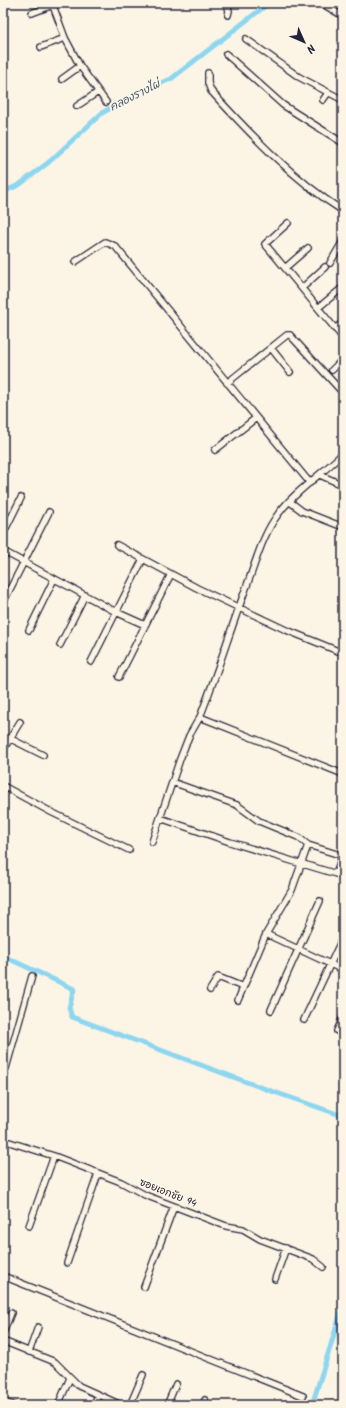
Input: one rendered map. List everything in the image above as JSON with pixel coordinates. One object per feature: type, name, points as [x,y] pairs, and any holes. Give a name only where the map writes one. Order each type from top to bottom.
[{"type":"street","points":[[133,3],[139,3]]},
{"type":"street","points":[[227,3],[229,11],[228,16]]},
{"type":"street","points":[[321,3],[343,16]]},
{"type":"street","points":[[32,13],[55,4],[64,38],[80,66],[106,102]]},
{"type":"street","points":[[41,47],[64,38]]},
{"type":"street","points":[[246,39],[299,77],[343,100]]},
{"type":"street","points":[[226,54],[283,105],[343,143]]},
{"type":"street","points":[[62,79],[80,66]]},
{"type":"street","points":[[208,73],[208,83],[211,91],[249,132],[324,199],[343,211]]},
{"type":"street","points":[[77,106],[98,92]]},
{"type":"street","points":[[323,100],[328,93]]},
{"type":"street","points":[[288,223],[265,244],[343,338]]},
{"type":"street","points":[[302,288],[328,265],[343,241]]},
{"type":"street","points":[[75,262],[105,242],[116,246],[310,484]]},
{"type":"street","points":[[285,268],[308,248]]},
{"type":"street","points":[[318,308],[342,288]]},
{"type":"street","points":[[335,329],[343,322]]},
{"type":"street","points":[[227,383],[287,335],[292,335],[343,393]]},
{"type":"street","points":[[271,348],[290,372]]},
{"type":"street","points":[[332,370],[343,359]]},
{"type":"street","points":[[215,450],[256,418]]},
{"type":"street","points":[[152,842],[189,736],[200,717],[217,674],[255,559],[267,533],[279,513],[289,501],[310,484],[343,453]]},
{"type":"street","points":[[320,475],[343,485]]},
{"type":"street","points":[[3,534],[21,498]]},
{"type":"street","points":[[289,501],[302,511],[343,527]]},
{"type":"street","points":[[3,603],[49,512]]},
{"type":"street","points":[[118,545],[197,588],[343,653]]},
{"type":"street","points":[[3,551],[116,612],[145,625]]},
{"type":"street","points":[[91,662],[142,561]]},
{"type":"street","points":[[119,677],[170,576]]},
{"type":"street","points":[[29,630],[54,579]]},
{"type":"street","points":[[60,645],[85,595]]},
{"type":"street","points":[[200,717],[343,774]]},
{"type":"street","points":[[3,750],[20,722]]},
{"type":"street","points":[[11,739],[43,755]]},
{"type":"street","points":[[172,782],[236,805],[255,818],[298,837],[308,845],[342,856],[336,874]]},
{"type":"street","points":[[3,786],[51,812],[129,850]]},
{"type":"street","points":[[160,818],[230,842],[343,876]]},
{"type":"street","points":[[238,1000],[266,934],[292,890],[308,845]]},
{"type":"street","points":[[271,1010],[320,901]]},
{"type":"street","points":[[266,934],[343,970]]},
{"type":"street","points":[[304,1020],[343,937]]},
{"type":"street","points":[[3,1079],[32,976]]},
{"type":"street","points":[[210,990],[218,976],[243,987]]},
{"type":"street","points":[[337,1031],[343,1017]]},
{"type":"street","name":"ซอยเอกชัย 94","points":[[3,1140],[54,1156],[226,1226],[243,1229],[260,1239],[313,1259],[323,1267]]},
{"type":"street","points":[[29,1226],[54,1156]]},
{"type":"street","points":[[67,1262],[98,1174]]},
{"type":"street","points":[[144,1287],[174,1206]]},
{"type":"street","points":[[275,1279],[286,1248]]},
{"type":"street","points":[[3,1276],[303,1396]]},
{"type":"street","points":[[3,1333],[11,1313]]},
{"type":"street","points":[[29,1352],[38,1327]]},
{"type":"street","points":[[3,1341],[55,1362],[79,1386],[122,1405]]},
{"type":"street","points":[[130,1405],[142,1375]]},
{"type":"street","points":[[58,1405],[70,1378]]},
{"type":"street","points":[[167,1405],[176,1384]]},
{"type":"street","points":[[94,1405],[98,1395]]},
{"type":"street","points":[[3,1402],[13,1405]]},
{"type":"waterway","name":"คลองรางไผ่","points":[[3,192],[19,185],[49,162],[102,113],[141,91],[171,79],[269,3]]},
{"type":"waterway","points":[[3,956],[74,989],[69,1008],[72,1017],[260,1087],[343,1116]]},
{"type":"waterway","points":[[312,1405],[343,1306]]}]
